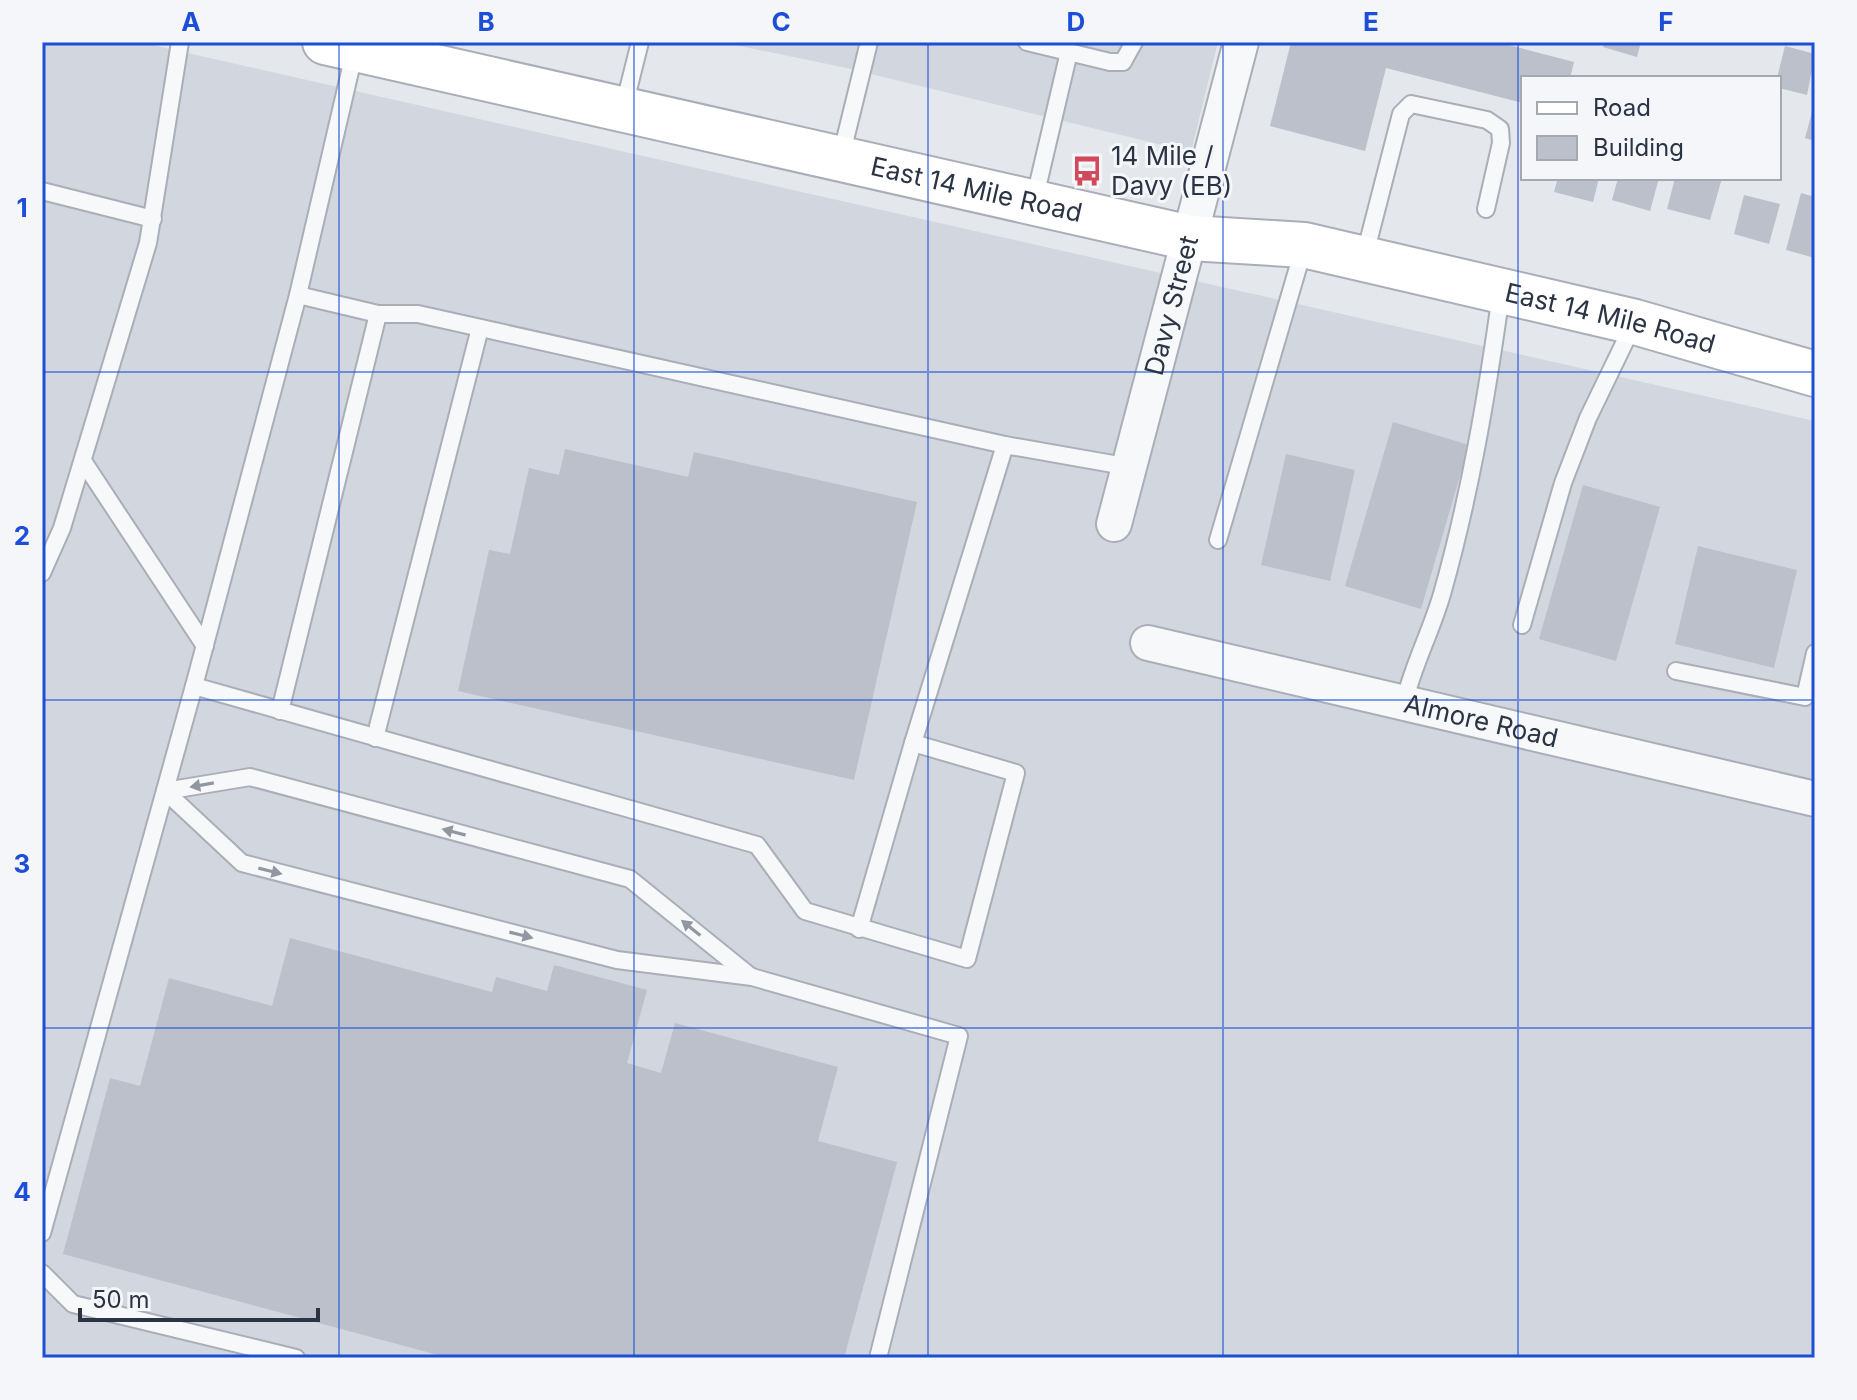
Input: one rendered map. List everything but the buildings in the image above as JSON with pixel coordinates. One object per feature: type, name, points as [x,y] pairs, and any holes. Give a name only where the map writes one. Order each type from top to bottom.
[{"type":"main road","name":"East 14 Mile Road","points":[[341,45],[1190,238],[1304,245],[1635,322],[1815,374]]},
{"type":"street","name":"Davy Street","points":[[1114,524],[1241,42]]},
{"type":"street","name":"Almore Road","points":[[1148,643],[1815,799]]},
{"type":"lane","points":[[42,573],[62,528],[153,219],[180,42]]},
{"type":"lane","points":[[624,108],[640,42]]},
{"type":"lane","points":[[841,157],[869,42]]},
{"type":"lane","points":[[1027,42],[1123,62],[1134,42]]},
{"type":"lane","points":[[42,1233],[205,646],[298,295],[341,45]]},
{"type":"lane","points":[[1034,202],[1069,52]]},
{"type":"lane","points":[[1364,259],[1401,114],[1411,104],[1487,120],[1500,129],[1501,143],[1486,209]]},
{"type":"lane","points":[[42,191],[153,219]]},
{"type":"lane","points":[[1218,540],[1304,245]]},
{"type":"lane","points":[[1404,703],[1412,668],[1442,595],[1480,437],[1502,291]]},
{"type":"lane","points":[[298,295],[378,314],[418,314],[1005,445],[1130,467]]},
{"type":"lane","points":[[280,711],[378,314]]},
{"type":"lane","points":[[1522,625],[1563,483],[1588,418],[1635,322]]},
{"type":"lane","points":[[375,738],[480,328]]},
{"type":"lane","points":[[859,929],[1005,445]]},
{"type":"lane","points":[[83,461],[205,646]]},
{"type":"lane","points":[[1676,671],[1805,697],[1815,653]]},
{"type":"lane","points":[[194,686],[757,845],[805,911],[967,959],[1016,773],[913,743]]},
{"type":"lane","points":[[165,791],[250,777],[630,879],[752,977]]},
{"type":"lane","points":[[165,791],[242,863],[617,960],[752,977],[959,1036],[878,1358]]},
{"type":"lane","points":[[42,1273],[73,1304],[296,1358]]},
{"type":"shaded area","points":[[42,42],[139,42],[1815,421],[1815,1358],[42,1358]]},
{"type":"shaded area","points":[[720,42],[1218,42],[1191,152],[842,67]]},
{"type":"place","name":"14 Mile / Davy (EB)","points":[[1087,171]]}]
